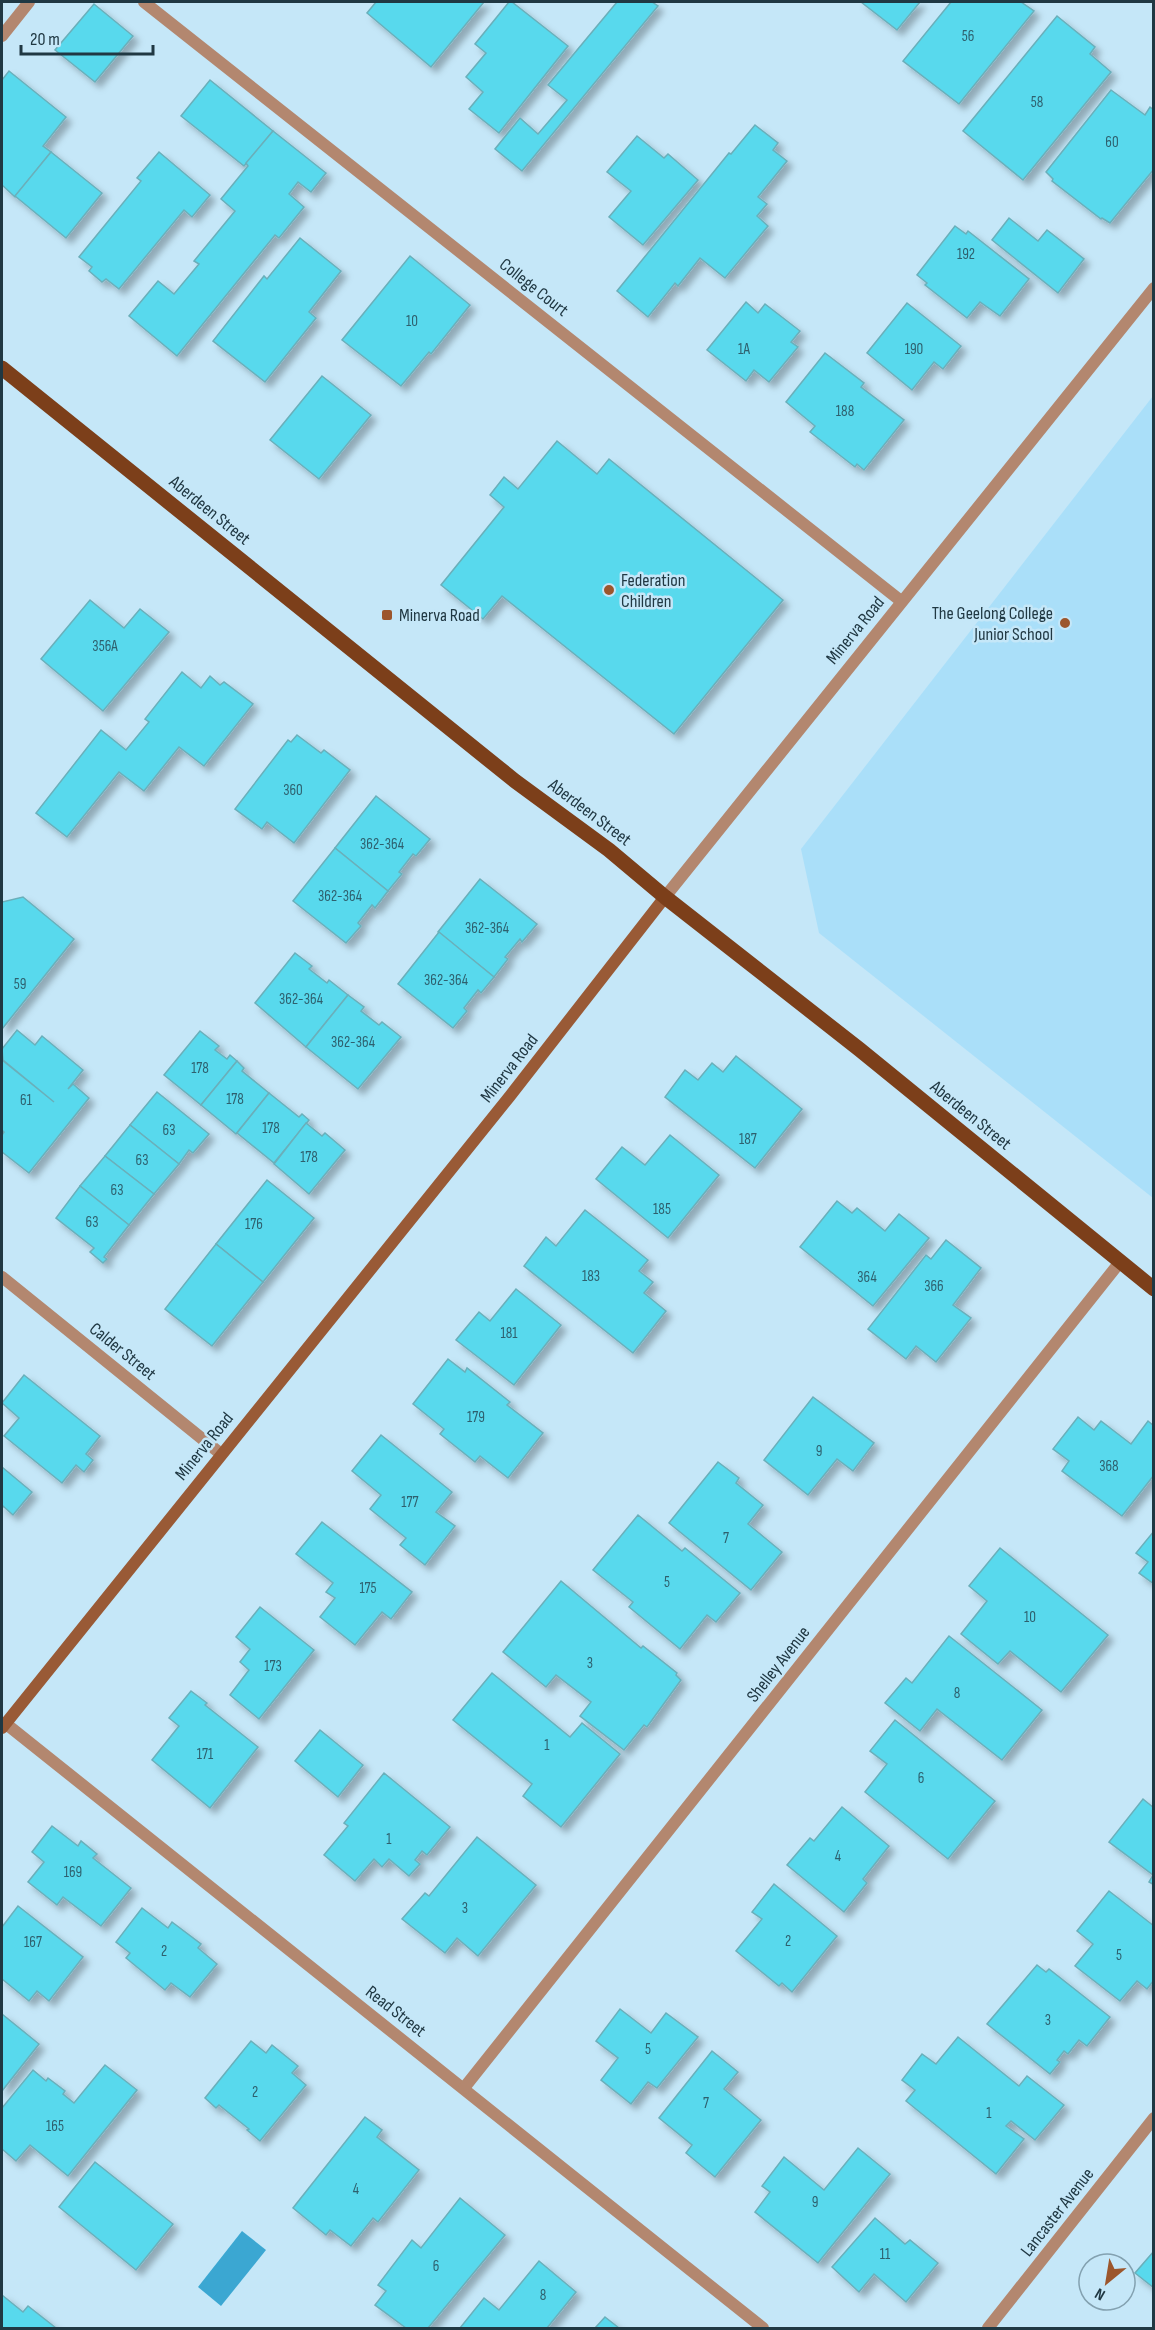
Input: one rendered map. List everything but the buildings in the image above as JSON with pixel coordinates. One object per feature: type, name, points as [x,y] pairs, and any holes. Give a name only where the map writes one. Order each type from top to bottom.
[{"type":"main road","name":"Aberdeen Street","points":[[2,368],[515,781],[609,850],[664,897],[859,1048],[1154,1289]]},
{"type":"street","points":[[2,36],[28,2]]},
{"type":"street","name":"College Court","points":[[144,2],[901,601]]},
{"type":"street","name":"Minerva Road","points":[[3,1725],[510,1096],[664,897],[1154,288]]},
{"type":"street","name":"Shelley Avenue","points":[[464,2088],[1120,1262]]},
{"type":"street","name":"Calder Street","points":[[2,1277],[221,1454]]},
{"type":"street","name":"Read Street","points":[[3,1725],[464,2088],[763,2328]]},
{"type":"street","name":"Lancaster Avenue","points":[[988,2328],[1154,2118]]},
{"type":"shaded area","name":"The Geelong College Junior School","points":[[1153,396],[1153,1198],[819,933],[801,849]]},
{"type":"shaded area","points":[[242,2231],[266,2250],[221,2306],[198,2287]]},
{"type":"place","name":"Federation Children","points":[[609,590]]},
{"type":"place","name":"Minerva Road","points":[[387,615]]},
{"type":"place","name":"The Geelong College Junior School","points":[[1065,623]]}]
